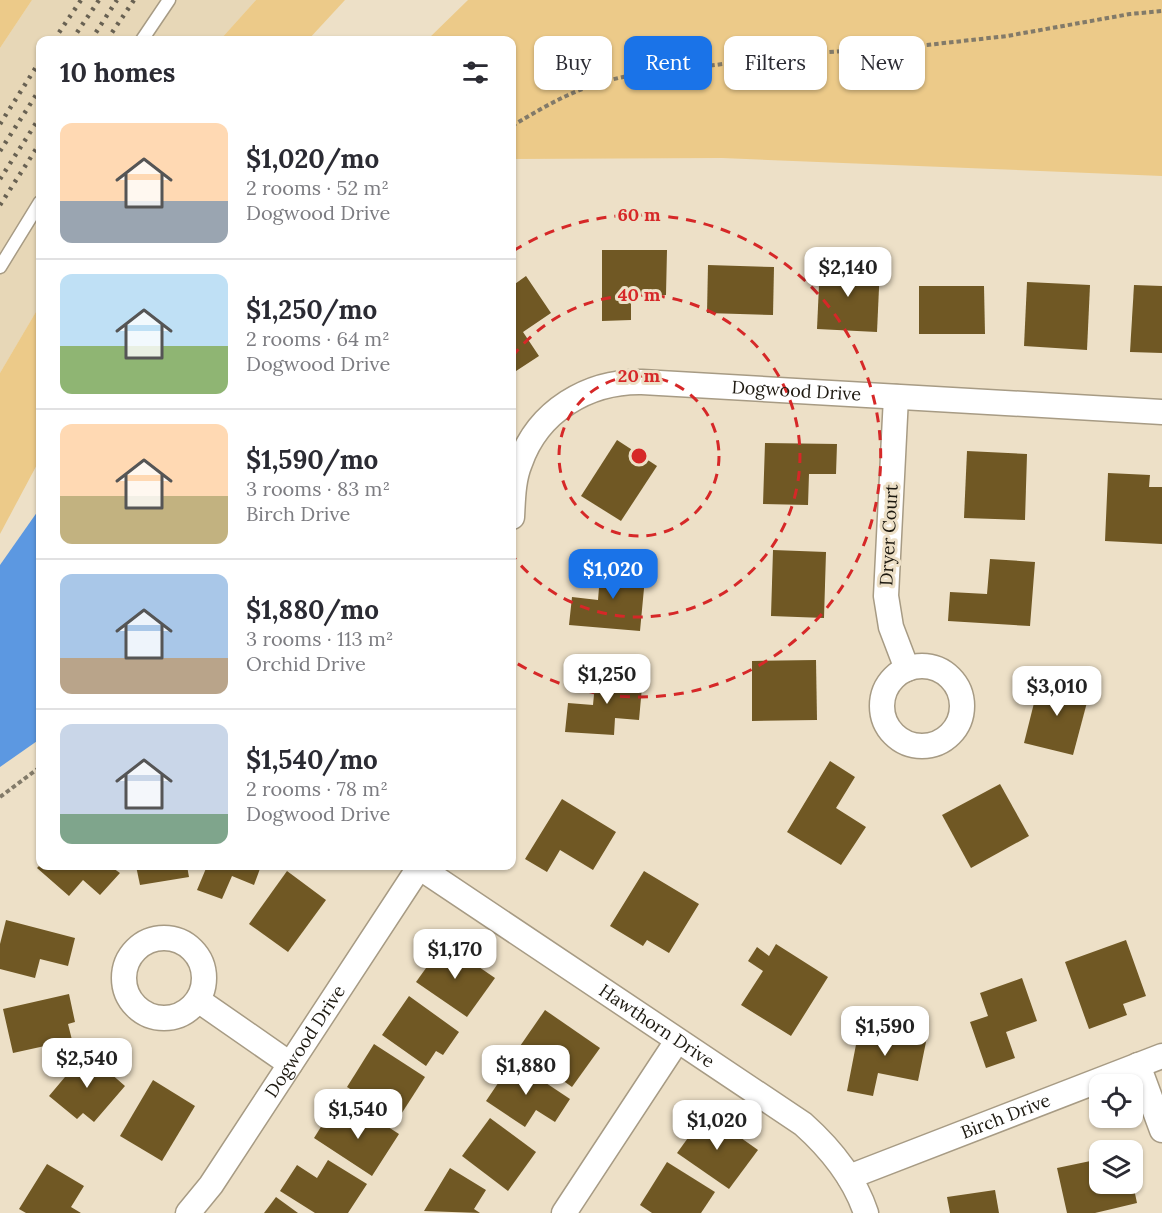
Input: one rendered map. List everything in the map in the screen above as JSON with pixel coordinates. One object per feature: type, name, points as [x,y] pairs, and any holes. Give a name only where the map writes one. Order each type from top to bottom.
[{"type":"street","name":"Dogwood Drive","points":[[516,473],[523,453],[534,435],[562,405],[580,394],[621,383],[642,382],[1162,412]]},
{"type":"street","name":"Dryer Court","points":[[896,397],[886,596],[891,627],[907,669]]},
{"type":"street","name":"Dogwood Drive","points":[[188,1213],[211,1185],[416,870]]},
{"type":"street","name":"Hawthorn Drive","points":[[425,870],[803,1124],[828,1148],[849,1177],[866,1213]]},
{"type":"street","points":[[198,1000],[290,1064]]},
{"type":"street","points":[[564,1213],[677,1041]]},
{"type":"street","name":"Birch Drive","points":[[849,1177],[1162,1056]]},
{"type":"street","points":[[1138,1065],[1162,1130]]},
{"type":"lane","points":[[145,36],[169,0]]},
{"type":"lane","points":[[0,267],[36,208]]},
{"type":"path","points":[[516,124],[577,90],[628,76],[802,54],[927,45],[1007,36],[1130,14],[1162,11]]},
{"type":"path","points":[[0,797],[36,770]]},
{"type":"shaded area","points":[[0,0],[32,0],[0,48]]},
{"type":"shaded area","points":[[32,0],[256,0],[224,36],[36,36],[36,312],[0,373],[0,48]]},
{"type":"shaded area","points":[[256,0],[345,0],[312,36],[224,36]]},
{"type":"shaded area","points":[[468,0],[1162,0],[1162,176],[722,158],[516,159],[516,36],[431,36]]},
{"type":"shaded area","points":[[36,312],[36,466],[0,534],[0,373]]},
{"type":"water","points":[[36,514],[36,742],[0,767],[0,565]]},
{"type":"building","points":[[602,250],[667,250],[666,295],[631,295],[631,320],[602,321]]},
{"type":"building","points":[[820,263],[880,266],[877,332],[817,329]]},
{"type":"building","points":[[708,265],[774,267],[773,315],[707,313]]},
{"type":"building","points":[[526,276],[551,313],[523,332],[539,356],[516,371],[516,283]]},
{"type":"building","points":[[1027,282],[1090,285],[1087,350],[1024,346]]},
{"type":"building","points":[[1134,285],[1162,286],[1162,353],[1130,352]]},
{"type":"building","points":[[919,286],[984,286],[985,334],[919,334]]},
{"type":"building","points":[[617,440],[657,466],[621,521],[581,496]]},
{"type":"building","points":[[765,443],[837,444],[836,474],[809,474],[808,505],[763,504]]},
{"type":"building","points":[[967,451],[1027,454],[1025,520],[964,518]]},
{"type":"building","points":[[1108,473],[1150,475],[1149,487],[1162,487],[1162,544],[1105,541]]},
{"type":"building","points":[[773,550],[826,552],[824,618],[771,616]]},
{"type":"building","points":[[990,559],[1035,562],[1030,626],[948,621],[950,592],[987,594]]},
{"type":"building","points":[[601,563],[646,567],[640,631],[569,625],[572,597],[598,600]]},
{"type":"building","points":[[816,660],[817,720],[752,721],[752,661]]},
{"type":"building","points":[[596,673],[643,676],[639,720],[615,718],[614,735],[565,732],[568,703],[593,705]]},
{"type":"building","points":[[1040,679],[1090,691],[1073,755],[1024,743]]},
{"type":"building","points":[[830,761],[855,777],[836,808],[866,827],[841,865],[787,832]]},
{"type":"building","points":[[1000,784],[1029,836],[971,868],[942,815]]},
{"type":"building","points":[[562,799],[616,832],[593,870],[560,850],[547,872],[525,859]]},
{"type":"building","points":[[39,870],[116,870],[120,873],[100,895],[83,880],[69,896]]},
{"type":"building","points":[[137,870],[188,870],[189,877],[140,885]]},
{"type":"building","points":[[205,870],[260,870],[254,885],[232,876],[222,899],[197,890]]},
{"type":"building","points":[[287,871],[326,900],[288,952],[249,924]]},
{"type":"building","points":[[644,871],[699,904],[669,953],[647,940],[643,946],[610,926]]},
{"type":"building","points":[[6,920],[75,938],[68,966],[40,959],[35,978],[0,969],[0,944]]},
{"type":"building","points":[[1126,940],[1146,996],[1123,1004],[1127,1015],[1089,1029],[1065,962]]},
{"type":"building","points":[[444,943],[495,978],[467,1017],[416,982]]},
{"type":"building","points":[[776,944],[828,977],[791,1036],[741,1005],[763,971],[748,961],[757,947],[769,956]]},
{"type":"building","points":[[1022,978],[1037,1021],[1006,1032],[1015,1058],[986,1068],[970,1022],[988,1016],[980,993]]},
{"type":"building","points":[[69,994],[75,1022],[68,1024],[72,1040],[13,1053],[3,1009]]},
{"type":"building","points":[[409,996],[459,1032],[443,1055],[436,1051],[426,1066],[382,1035]]},
{"type":"building","points":[[545,1010],[600,1048],[572,1087],[518,1049]]},
{"type":"building","points":[[860,1024],[927,1037],[918,1081],[878,1073],[873,1096],[847,1091]]},
{"type":"building","points":[[374,1044],[425,1077],[398,1119],[347,1087]]},
{"type":"building","points":[[86,1052],[125,1086],[94,1122],[83,1113],[77,1119],[49,1096]]},
{"type":"building","points":[[513,1061],[570,1099],[555,1122],[536,1110],[525,1127],[486,1101]]},
{"type":"building","points":[[153,1080],[195,1106],[162,1161],[120,1136]]},
{"type":"building","points":[[362,1110],[399,1134],[372,1176],[314,1138],[329,1114],[350,1127]]},
{"type":"building","points":[[706,1113],[758,1150],[729,1189],[677,1153]]},
{"type":"building","points":[[490,1118],[536,1152],[508,1191],[462,1156]]},
{"type":"building","points":[[328,1160],[367,1184],[348,1213],[315,1213],[280,1191],[297,1165],[317,1178]]},
{"type":"building","points":[[1089,1161],[1089,1194],[1135,1194],[1137,1203],[1095,1213],[1067,1213],[1057,1168]]},
{"type":"building","points":[[667,1162],[715,1192],[701,1213],[652,1213],[640,1205]]},
{"type":"building","points":[[47,1164],[84,1186],[71,1207],[81,1213],[26,1213],[19,1209]]},
{"type":"building","points":[[450,1168],[486,1190],[474,1209],[480,1213],[424,1211]]},
{"type":"building","points":[[995,1190],[999,1213],[950,1213],[947,1197]]},
{"type":"building","points":[[276,1197],[298,1213],[264,1213]]},
{"type":"railway","points":[[57,36],[81,0]]},
{"type":"railway","points":[[75,36],[99,0]]},
{"type":"railway","points":[[94,36],[117,0]]},
{"type":"railway","points":[[110,36],[134,0]]},
{"type":"railway","points":[[0,124],[36,67]]},
{"type":"railway","points":[[0,151],[36,95]]},
{"type":"railway","points":[[0,179],[36,123]]},
{"type":"railway","points":[[0,205],[36,149]]}]
